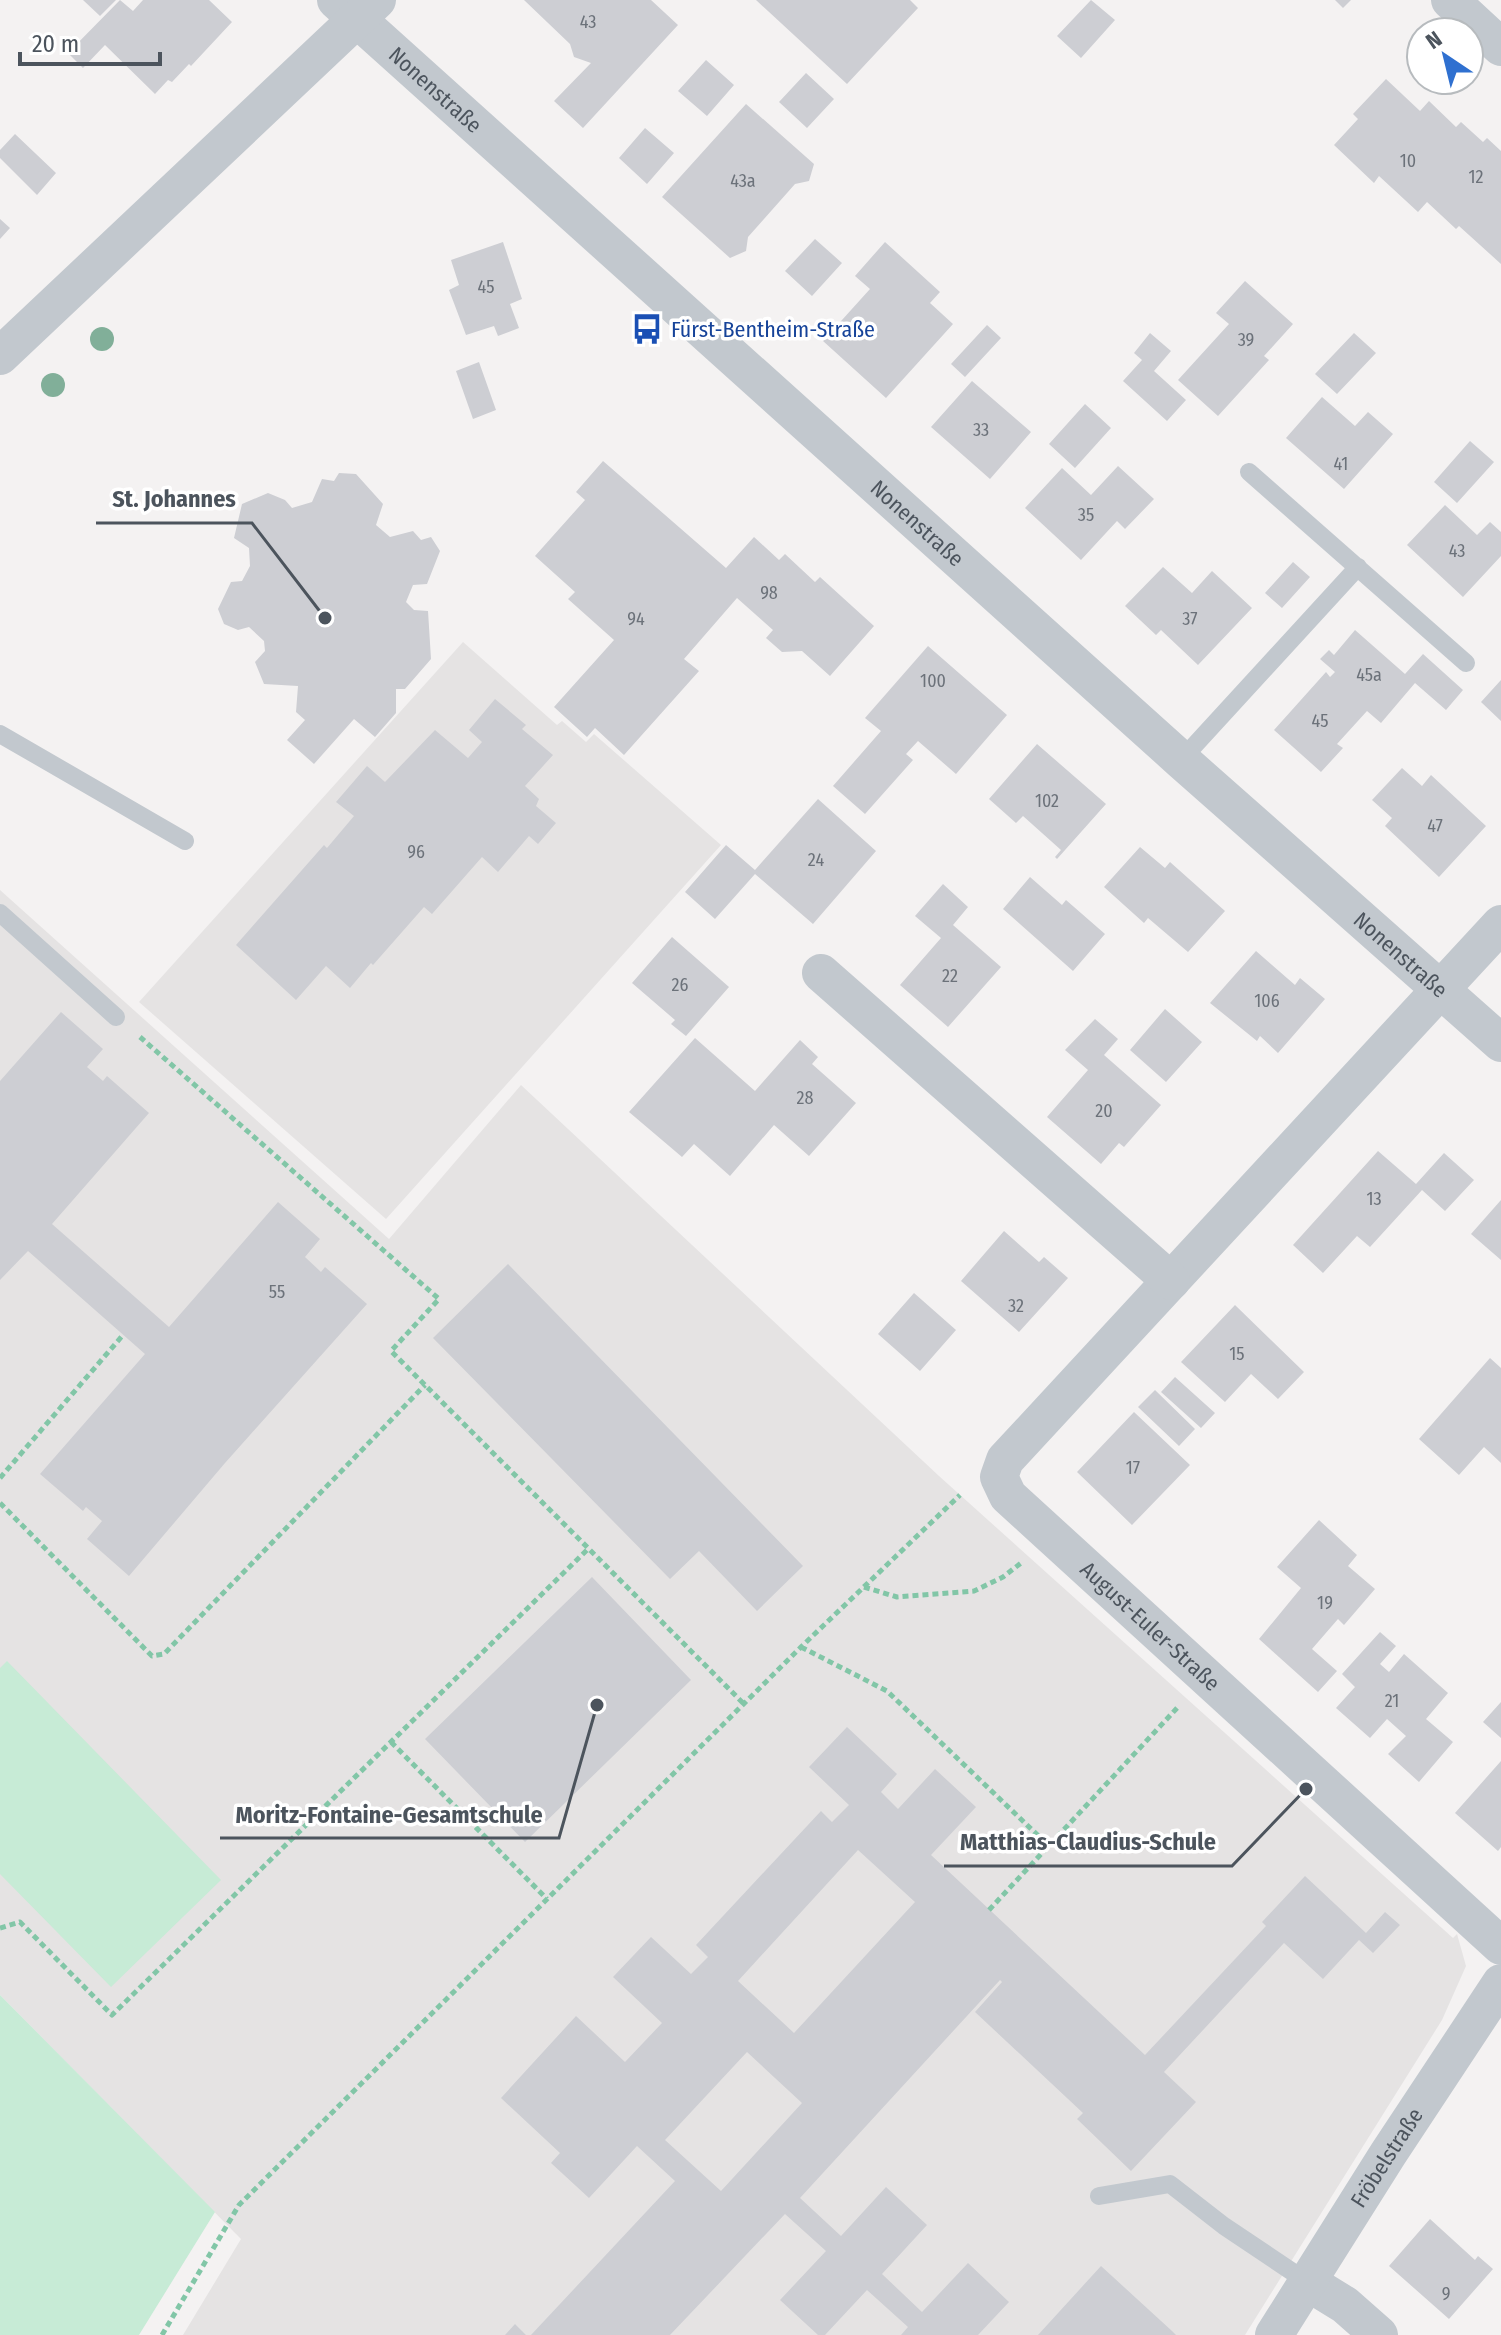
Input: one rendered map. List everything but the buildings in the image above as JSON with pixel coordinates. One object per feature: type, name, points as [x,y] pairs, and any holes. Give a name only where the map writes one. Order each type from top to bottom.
[{"type":"street","points":[[1450,0],[1501,47]]},
{"type":"street","points":[[0,356],[357,7]]},
{"type":"street","name":"Nonenstraße","points":[[357,7],[1181,760],[1501,1043]]},
{"type":"street","name":"August-Euler-Straße","points":[[1501,924],[1005,1460],[999,1477],[1008,1496],[1501,1946]]},
{"type":"street","points":[[821,973],[1171,1281]]},
{"type":"street","name":"Fröbelstraße","points":[[1274,2335],[1501,1983]]},
{"type":"street","points":[[1306,2281],[1345,2305],[1379,2335]]},
{"type":"lane","points":[[1249,472],[1466,663]]},
{"type":"lane","points":[[1181,760],[1358,567]]},
{"type":"lane","points":[[0,734],[185,841]]},
{"type":"lane","points":[[0,913],[116,1017]]},
{"type":"lane","points":[[1099,2196],[1170,2184],[1224,2226],[1306,2281]]},
{"type":"path","points":[[116,1017],[439,1299],[391,1351],[744,1704]]},
{"type":"path","points":[[0,1478],[123,1335]]},
{"type":"path","points":[[0,1503],[152,1656],[164,1654],[425,1385]]},
{"type":"path","points":[[162,2335],[239,2205],[801,1647],[965,1491]]},
{"type":"path","points":[[864,1587],[897,1597],[974,1591],[1003,1577],[1051,1535]]},
{"type":"path","points":[[0,1928],[20,1922],[112,2015],[588,1549]]},
{"type":"path","points":[[801,1647],[887,1691],[1049,1846]]},
{"type":"path","points":[[989,1910],[1206,1677]]},
{"type":"path","points":[[391,1742],[547,1899]]},
{"type":"shaded area","points":[[463,642],[557,725],[562,721],[586,742],[594,734],[721,845],[386,1219],[139,1002]]},
{"type":"shaded area","points":[[0,890],[389,1239],[521,1085],[939,1476],[1453,1938],[1457,1934],[1466,1966],[1442,2020],[1245,2335],[183,2335],[241,2239],[0,1995]]},
{"type":"green space","points":[[7,1661],[221,1880],[111,1987],[0,1874],[0,1668]]},
{"type":"green space","points":[[0,1995],[215,2212],[139,2335],[0,2335]]},
{"type":"place","name":"Fürst-Bentheim-Straße","points":[[647,329]]},
{"type":"place","name":"St. Johannes","points":[[325,618]]},
{"type":"place","name":"Moritz-Fontaine-Gesamtschule","points":[[597,1705]]},
{"type":"place","name":"Matthias-Claudius-Schule","points":[[1306,1789]]}]
